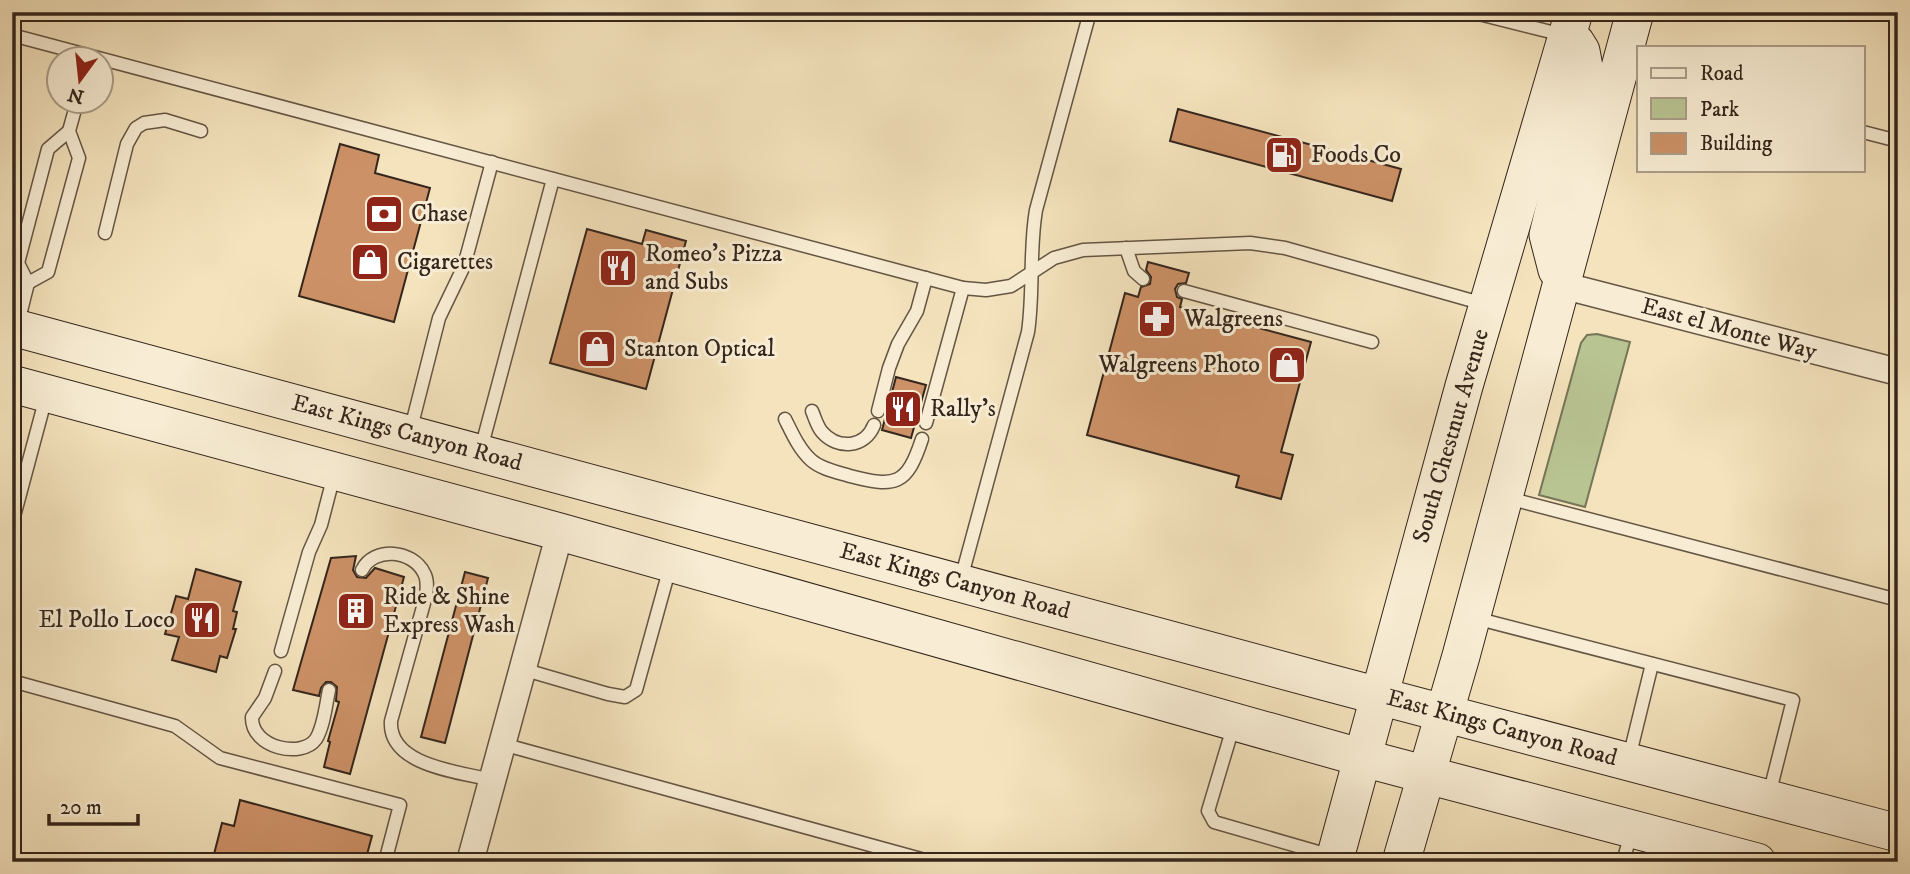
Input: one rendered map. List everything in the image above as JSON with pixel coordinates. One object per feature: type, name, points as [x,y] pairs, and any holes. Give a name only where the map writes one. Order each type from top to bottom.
[{"type":"main road","points":[[1401,862],[1561,285],[1625,69],[1635,12]]},
{"type":"main road","points":[[1561,285],[1548,235],[1586,78],[1581,51],[1571,24]]},
{"type":"main road","name":"South Chestnut Avenue","points":[[1335,860],[1487,305],[1571,24]]},
{"type":"main road","name":"East Kings Canyon Road","points":[[14,328],[1898,833]]},
{"type":"main road","points":[[12,384],[560,532],[1426,775],[1628,845],[1758,862]]},
{"type":"street","name":"East el Monte Way","points":[[1561,285],[1898,372]]},
{"type":"street","points":[[470,862],[560,532]]},
{"type":"lane","points":[[960,583],[1028,332],[1033,273],[1032,231],[1036,210],[1090,12]]},
{"type":"lane","points":[[1471,12],[1571,24]]},
{"type":"lane","points":[[12,35],[50,46]]},
{"type":"lane","points":[[116,64],[964,288],[986,290],[1010,286],[1054,258],[1067,254],[1228,243],[1268,245],[1308,254],[1487,305]]},
{"type":"lane","points":[[28,283],[18,263],[48,149],[69,131],[73,116]]},
{"type":"lane","points":[[105,233],[127,144],[136,128],[144,123],[165,120],[201,131]]},
{"type":"lane","points":[[14,328],[28,283],[48,271],[79,158],[69,131]]},
{"type":"lane","points":[[1864,132],[1898,141]]},
{"type":"lane","points":[[410,434],[439,318],[464,266],[492,162]]},
{"type":"lane","points":[[480,453],[553,179]]},
{"type":"lane","points":[[1126,248],[1134,271],[1143,279]]},
{"type":"lane","points":[[878,411],[894,355],[917,311],[926,278]]},
{"type":"lane","points":[[926,423],[964,288]]},
{"type":"lane","points":[[1184,291],[1372,342]]},
{"type":"lane","points":[[12,524],[47,393]]},
{"type":"lane","points":[[812,411],[820,429],[829,439],[839,443],[851,445],[861,442],[871,434],[874,425]]},
{"type":"lane","points":[[785,419],[803,450],[815,464],[877,483],[897,480],[904,475],[914,463],[922,439]]},
{"type":"lane","points":[[281,651],[310,552],[321,526],[335,471]]},
{"type":"lane","points":[[1504,497],[1898,600]]},
{"type":"lane","points":[[362,570],[371,558],[395,554],[416,563],[425,573],[426,596],[391,721],[390,732],[395,742],[407,755],[422,762],[492,780]]},
{"type":"lane","points":[[522,669],[608,694],[625,696],[636,690],[671,563]]},
{"type":"lane","points":[[1471,617],[1793,700],[1768,799]]},
{"type":"lane","points":[[1628,761],[1652,664]]},
{"type":"lane","points":[[275,671],[265,698],[254,712],[252,724],[260,739],[272,745],[297,748],[309,745],[316,739],[329,690]]},
{"type":"lane","points":[[12,681],[175,726],[220,758],[400,805],[384,862]]},
{"type":"lane","points":[[1234,722],[1208,811],[1214,822],[1335,860]]},
{"type":"lane","points":[[502,744],[932,862]]},
{"type":"green space","points":[[1597,334],[1630,342],[1585,507],[1539,495],[1581,343],[1587,335]]},
{"type":"building","name":"Foods Co","points":[[1178,109],[1401,169],[1392,201],[1170,141]]},
{"type":"building","points":[[340,144],[379,155],[375,173],[430,188],[394,322],[299,296]]},
{"type":"building","points":[[587,229],[642,244],[646,230],[686,241],[646,389],[550,363]]},
{"type":"building","name":"Walgreens","points":[[1148,262],[1189,273],[1186,283],[1178,284],[1175,289],[1177,297],[1182,299],[1180,307],[1311,342],[1281,452],[1293,455],[1281,499],[1236,487],[1239,476],[1087,435],[1125,293],[1138,297],[1141,287],[1150,284],[1151,277],[1146,270]]},
{"type":"building","name":"Rally's","points":[[896,377],[926,385],[911,438],[882,430]]},
{"type":"building","name":"Ride & Shine Express Wash","points":[[356,556],[353,570],[357,577],[366,578],[375,568],[404,577],[350,774],[324,767],[339,702],[336,701],[337,687],[326,682],[319,696],[293,690],[331,558]]},
{"type":"building","name":"El Pollo Loco","points":[[196,569],[241,582],[233,611],[237,612],[233,629],[236,629],[227,658],[220,656],[216,672],[172,660],[179,637],[165,634],[176,596],[188,599]]},
{"type":"building","points":[[465,572],[488,578],[445,743],[421,737]]},
{"type":"building","points":[[240,800],[372,836],[365,862],[212,862],[222,823],[234,826]]},
{"type":"place","name":"Foods Co","points":[[1284,155]]},
{"type":"place","name":"Chase","points":[[384,214]]},
{"type":"place","name":"Cigarettes","points":[[370,262]]},
{"type":"place","name":"Romeo's Pizza and Subs","points":[[618,268]]},
{"type":"place","name":"Walgreens","points":[[1157,319]]},
{"type":"place","name":"Stanton Optical","points":[[597,349]]},
{"type":"place","name":"Walgreens Photo","points":[[1287,365]]},
{"type":"place","name":"Rally's","points":[[903,409]]},
{"type":"place","name":"Ride & Shine Express Wash","points":[[356,611]]},
{"type":"place","name":"El Pollo Loco","points":[[202,620]]}]
